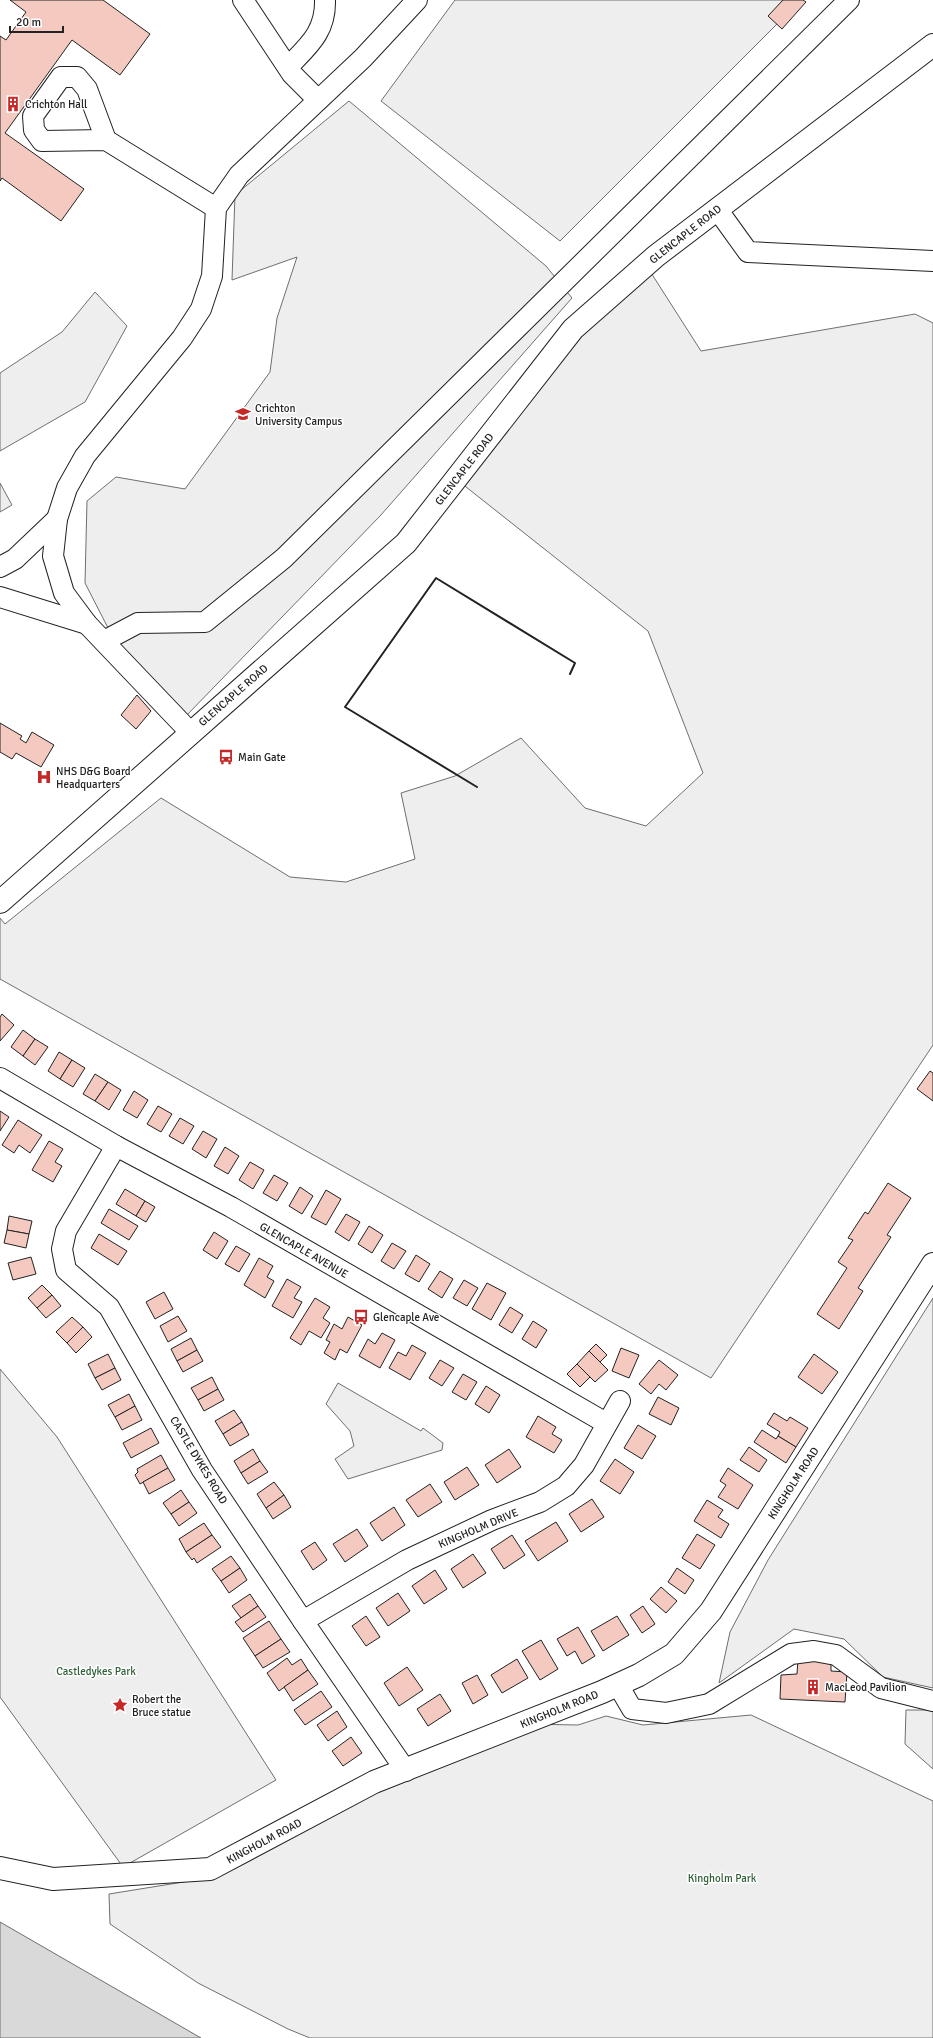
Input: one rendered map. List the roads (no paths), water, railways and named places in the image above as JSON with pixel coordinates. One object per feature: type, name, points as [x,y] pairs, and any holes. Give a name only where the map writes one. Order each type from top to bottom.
[{"type":"main road","name":"GLENCAPLE ROAD","points":[[0,902],[190,732],[406,543],[573,329],[656,256],[933,45]]},
{"type":"main road","name":"KINGHOLM ROAD","points":[[0,1868],[53,1879],[210,1869],[374,1782],[618,1685],[639,1675],[674,1654],[711,1611],[933,1264]]},
{"type":"street","points":[[243,0],[292,74],[318,100]]},
{"type":"street","points":[[288,67],[316,37],[326,11],[325,0]]},
{"type":"street","points":[[190,732],[87,624],[64,592],[53,556],[57,519],[67,488],[85,456],[182,338],[201,309],[212,276],[216,208],[238,175],[363,58],[417,0]]},
{"type":"street","points":[[104,642],[138,623],[205,622],[284,558],[849,0]]},
{"type":"street","points":[[106,140],[216,208]]},
{"type":"street","points":[[717,209],[748,252],[933,261]]},
{"type":"street","points":[[0,567],[15,558],[57,519]]},
{"type":"street","points":[[0,597],[87,624]]},
{"type":"street","name":"GLENCAPLE AVENUE","points":[[0,1078],[116,1146],[231,1207],[606,1423]]},
{"type":"street","name":"CASTLE DYKES ROAD","points":[[116,1146],[66,1231],[62,1249],[66,1270],[109,1306],[202,1470],[303,1621],[406,1770]]},
{"type":"street","name":"KINGHOLM DRIVE","points":[[303,1621],[407,1560],[492,1520],[540,1502],[566,1486],[584,1465],[620,1400]]},
{"type":"street","points":[[618,1685],[632,1708],[666,1712],[709,1704],[791,1654],[814,1651],[836,1655],[881,1688],[933,1701]]},
{"type":"place","name":"Crichton Hall","points":[[13,104]]},
{"type":"place","name":"Crichton University Campus","points":[[243,414]]},
{"type":"place","name":"Main Gate","points":[[226,757]]},
{"type":"place","name":"NHS D&G Board Headquarters","points":[[44,777]]},
{"type":"place","name":"Glencaple Ave","points":[[361,1317]]},
{"type":"place","name":"MacLeod Pavilion","points":[[813,1687]]},
{"type":"place","name":"Robert the Bruce statue","points":[[120,1705]]},
{"type":"park label","name":"Castledykes Park","points":[[96,1671]]},
{"type":"park label","name":"Kingholm Park","points":[[722,1878]]}]
